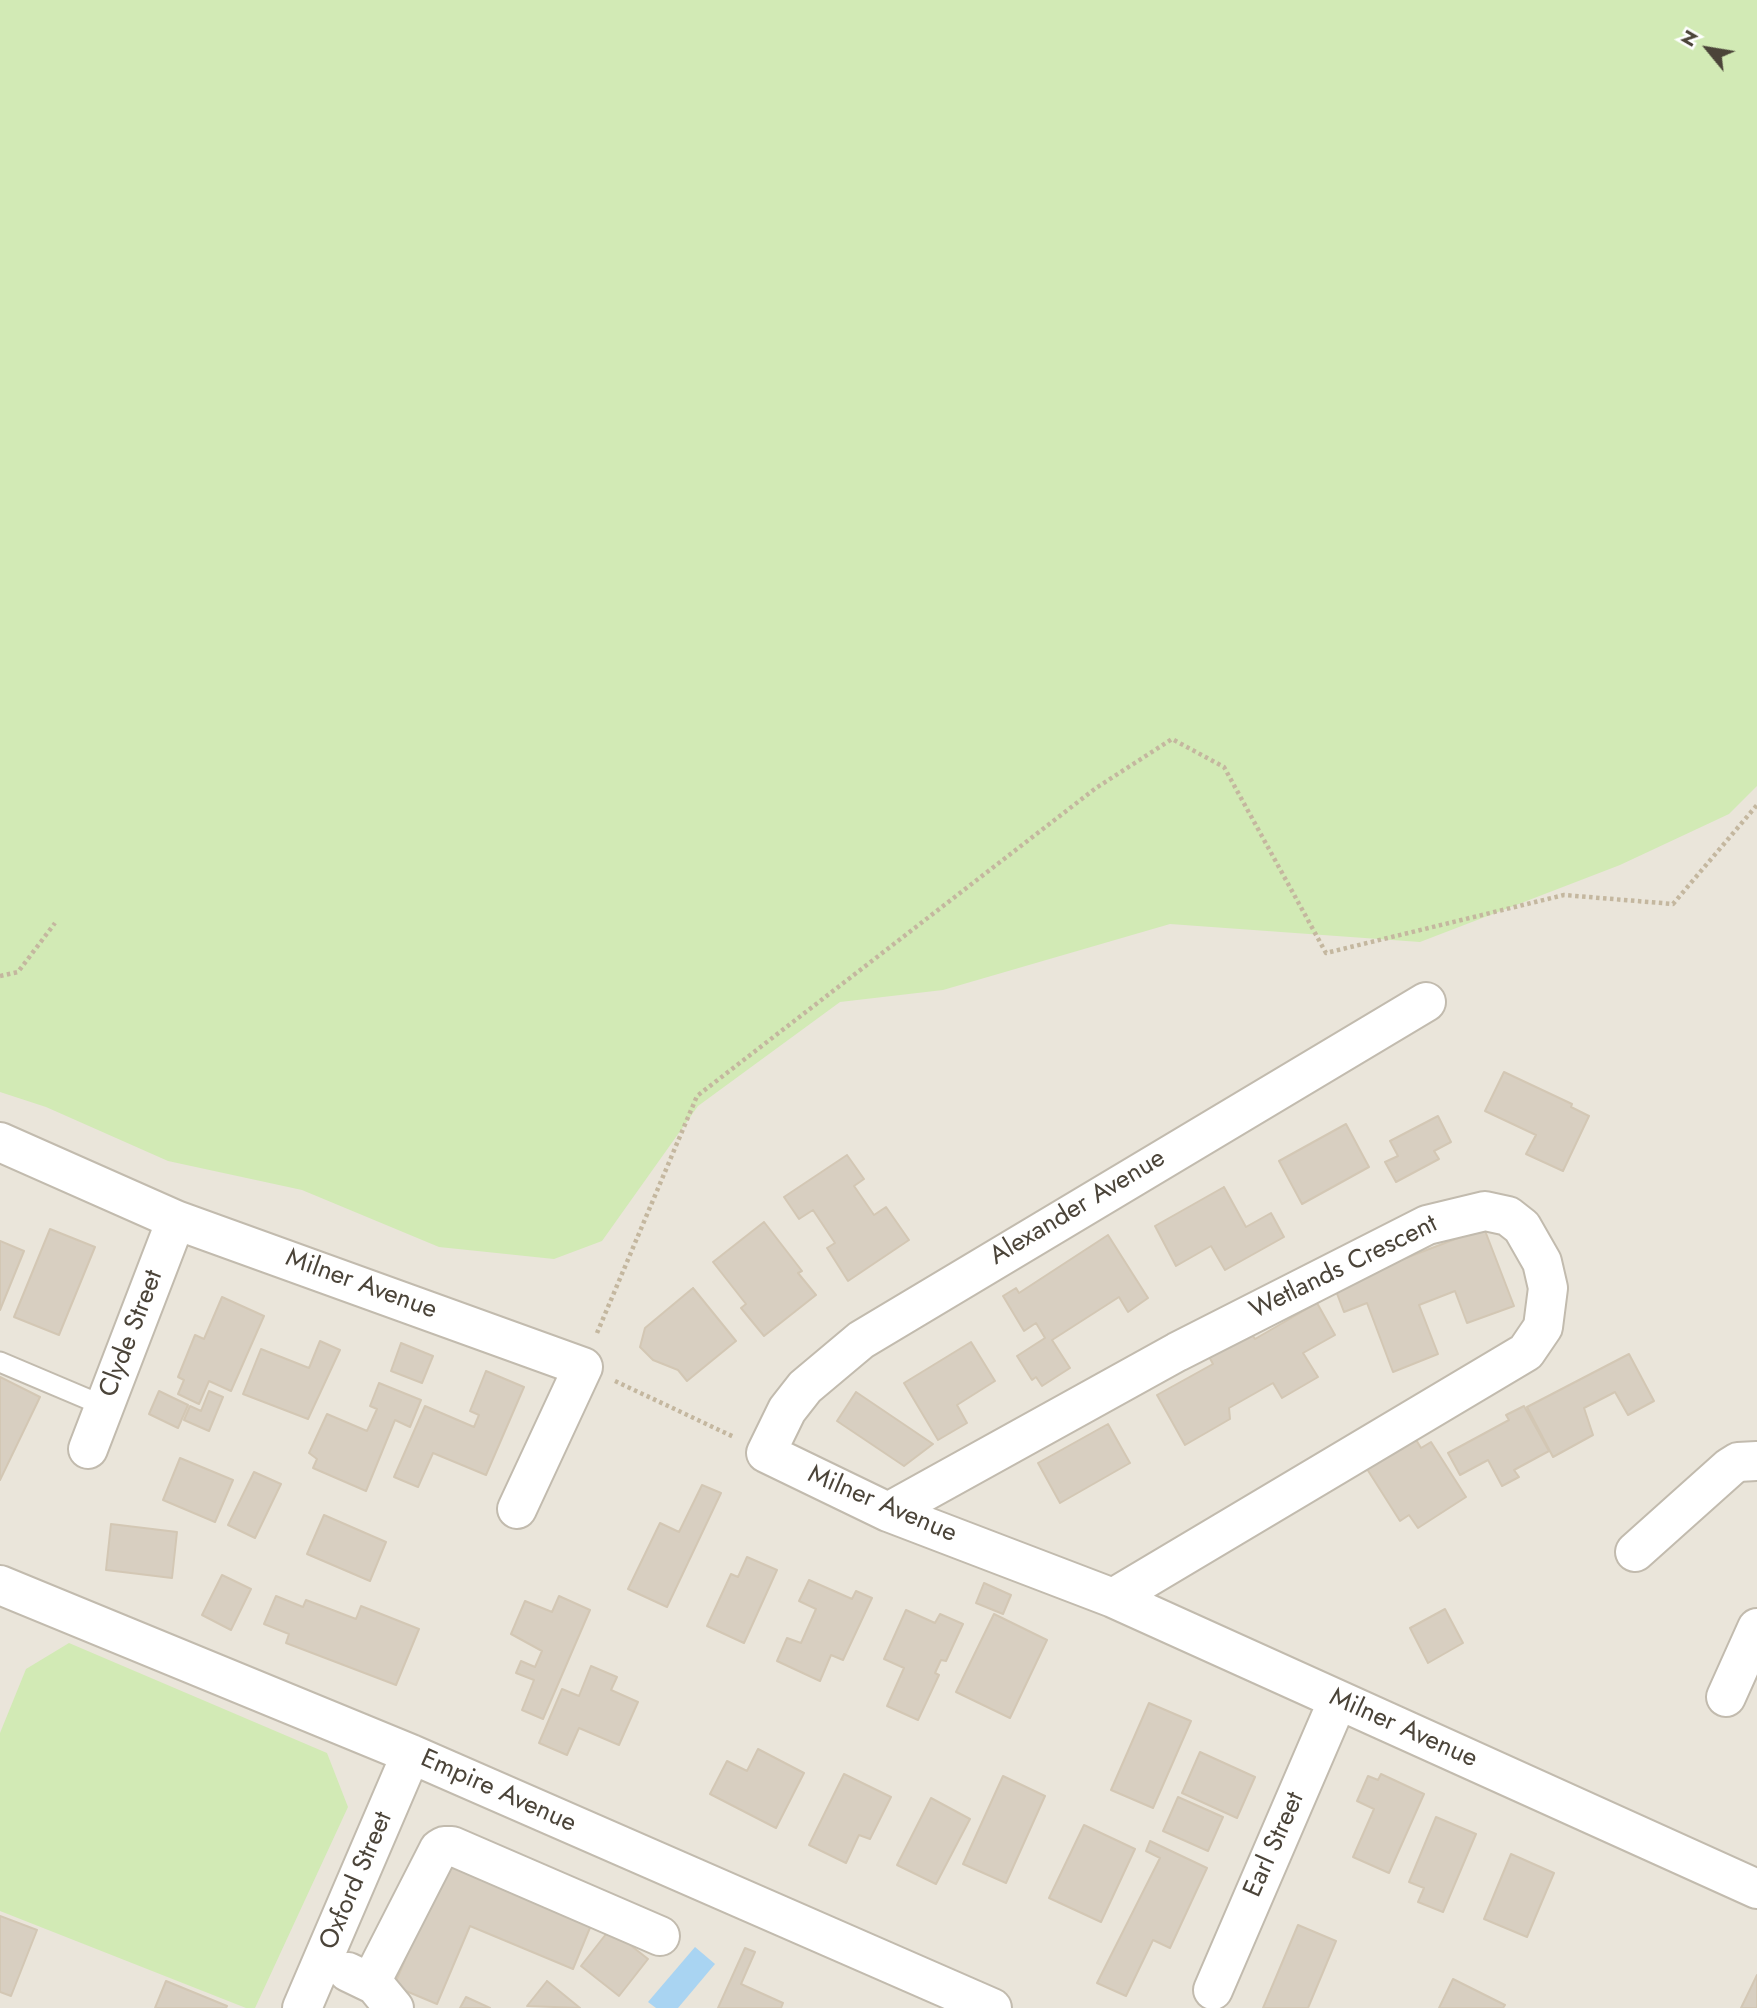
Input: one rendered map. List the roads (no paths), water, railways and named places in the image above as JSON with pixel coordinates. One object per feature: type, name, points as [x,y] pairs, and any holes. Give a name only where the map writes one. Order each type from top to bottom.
[{"type":"street","name":"Alexander Avenue","points":[[766,1453],[787,1410],[804,1387],[861,1340],[1426,1002]]},
{"type":"street","name":"Milner Avenue","points":[[0,1142],[176,1220],[583,1367],[517,1509]]},
{"type":"street","name":"Wetlands Crescent","points":[[887,1512],[1177,1352],[1427,1225],[1485,1211],[1508,1216],[1522,1227],[1542,1262],[1548,1288],[1543,1327],[1526,1352],[1114,1598]]},
{"type":"street","name":"Clyde Street","points":[[88,1449],[176,1220]]},
{"type":"street","name":"Milner Avenue","points":[[766,1453],[887,1512],[1114,1598],[1757,1889]]},
{"type":"street","points":[[1635,1552],[1730,1467],[1738,1462],[1757,1461]]},
{"type":"street","name":"Empire Avenue","points":[[0,1586],[411,1754],[992,2008]]},
{"type":"street","points":[[1726,1696],[1757,1628]]},
{"type":"street","name":"Earl Street","points":[[1213,1990],[1338,1700]]},
{"type":"street","name":"Oxford Street","points":[[302,2008],[411,1754]]},
{"type":"street","points":[[323,1961],[382,1995],[439,1849],[444,1846],[452,1846],[660,1936]]},
{"type":"lane","points":[[0,1362],[104,1406]]},
{"type":"water","points":[[695,1947],[715,1964],[678,2008],[656,2008],[648,2002]]}]
